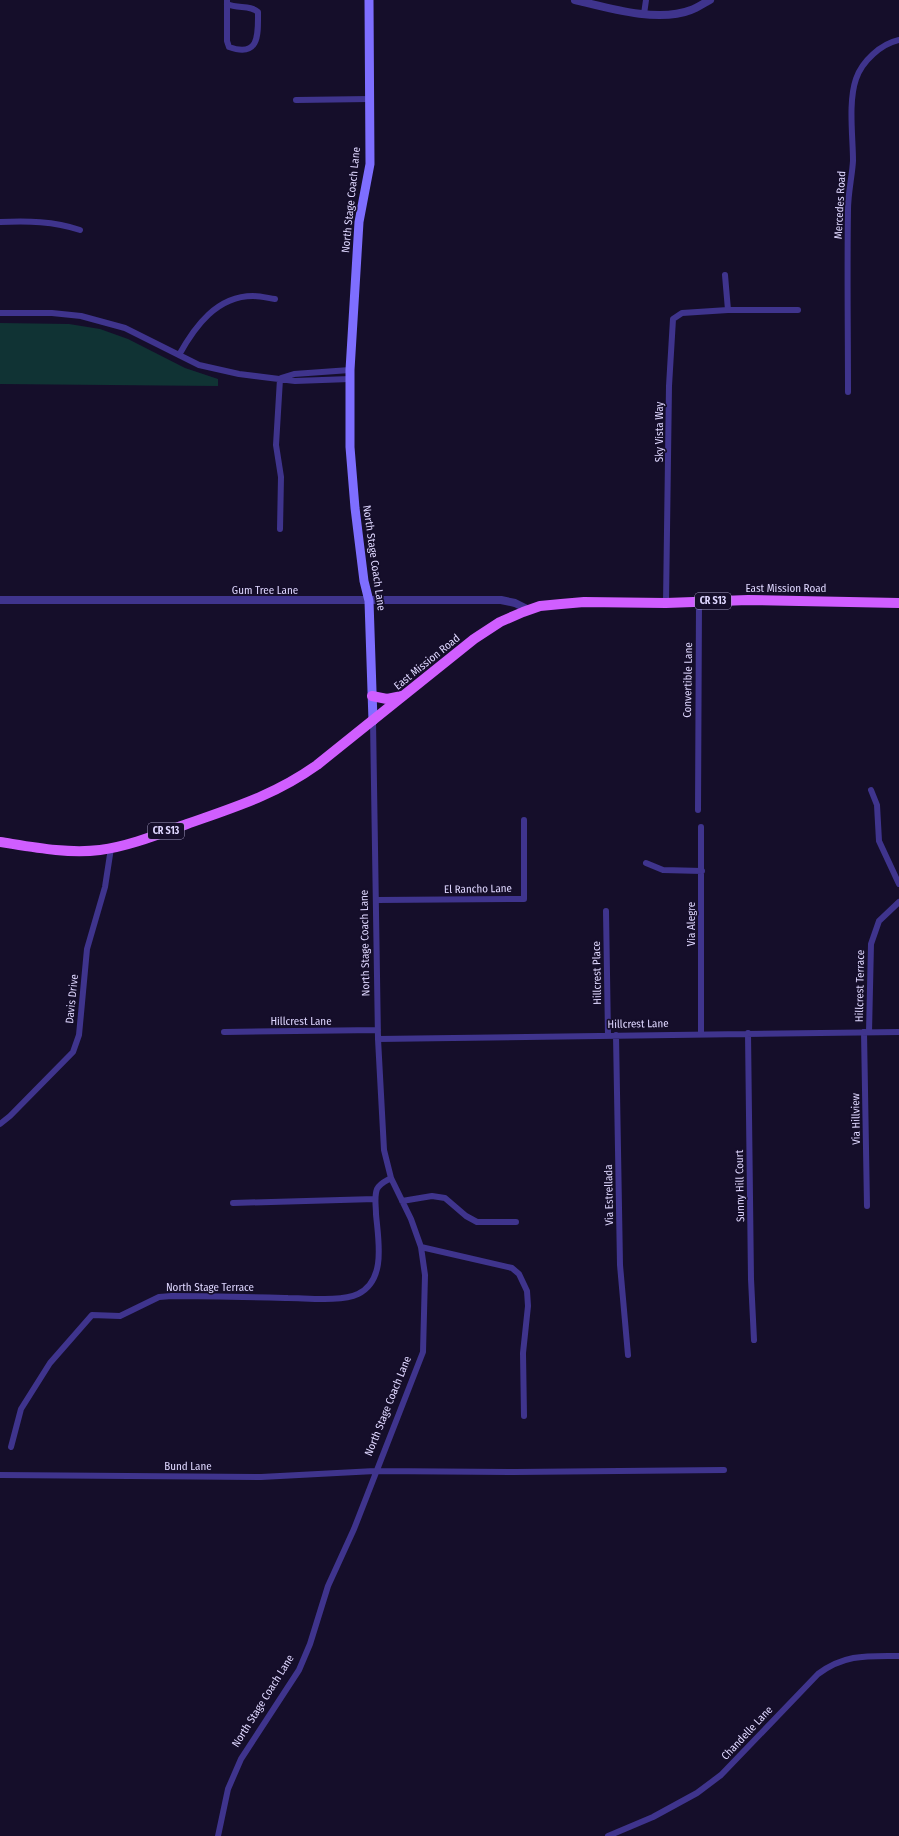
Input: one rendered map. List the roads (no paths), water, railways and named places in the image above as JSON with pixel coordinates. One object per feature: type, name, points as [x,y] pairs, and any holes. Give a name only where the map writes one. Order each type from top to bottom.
[{"type":"main road","name":"North Stage Coach Lane","points":[[370,0],[370,164],[359,222],[350,374],[350,447],[355,508],[364,581],[369,601],[373,721]]},
{"type":"main road","name":"East Mission Road","points":[[0,842],[58,850],[80,851],[111,848],[163,832],[263,797],[293,782],[373,721],[474,639],[500,622],[540,606],[584,602],[666,603],[828,600],[899,603]]},
{"type":"main road","points":[[372,696],[387,699],[404,696]]},
{"type":"street","points":[[575,0],[644,14],[671,15],[690,10],[710,0]]},
{"type":"street","points":[[644,14],[646,0]]},
{"type":"street","points":[[227,2],[232,6],[253,8],[258,12],[258,38],[251,48],[245,50],[229,47],[227,41],[227,2]]},
{"type":"street","name":"Mercedes Road","points":[[848,392],[848,208],[853,162],[853,98],[856,79],[866,62],[873,54],[892,41],[899,40]]},
{"type":"street","points":[[296,100],[370,99]]},
{"type":"street","points":[[0,222],[31,221],[61,224],[80,230]]},
{"type":"street","points":[[725,275],[728,310]]},
{"type":"street","points":[[179,355],[204,318],[227,301],[253,296],[275,299]]},
{"type":"street","name":"Sky Vista Way","points":[[666,603],[669,386],[673,319],[682,313],[728,310],[798,310]]},
{"type":"street","points":[[0,313],[52,313],[81,316],[125,328],[199,365],[239,374],[294,381],[350,374]]},
{"type":"street","points":[[280,379],[294,374],[350,374]]},
{"type":"street","points":[[280,379],[276,445],[281,477],[280,529]]},
{"type":"street","name":"Gum Tree Lane","points":[[0,600],[501,600],[515,603],[529,610]]},
{"type":"street","name":"Convertible Lane","points":[[698,810],[699,602]]},
{"type":"street","name":"North Stage Coach Lane","points":[[218,1836],[228,1789],[238,1765],[299,1670],[310,1644],[328,1586],[354,1529],[375,1471],[423,1352],[425,1275],[421,1247],[411,1219],[391,1178],[384,1150],[378,1038],[373,721]]},
{"type":"street","points":[[871,790],[877,805],[880,841],[899,884]]},
{"type":"street","name":"El Rancho Lane","points":[[377,900],[524,899],[524,820]]},
{"type":"street","name":"Via Alegre","points":[[701,827],[701,1033]]},
{"type":"street","name":"Davis Drive","points":[[0,1124],[10,1116],[73,1052],[79,1035],[87,949],[105,887],[111,848]]},
{"type":"street","points":[[646,863],[663,870],[702,871]]},
{"type":"street","name":"Hillcrest Terrace","points":[[867,1032],[871,944],[879,921],[899,902]]},
{"type":"street","name":"Hillcrest Place","points":[[606,911],[608,1034]]},
{"type":"street","name":"Hillcrest Lane","points":[[224,1032],[378,1030]]},
{"type":"street","name":"Via Hillview","points":[[867,1032],[867,1206]]},
{"type":"street","name":"Hillcrest Lane","points":[[378,1038],[608,1034],[899,1032]]},
{"type":"street","name":"Sunny Hill Court","points":[[748,1033],[751,1279],[754,1340]]},
{"type":"street","name":"Via Estrellada","points":[[616,1034],[620,1265],[628,1355]]},
{"type":"street","points":[[233,1203],[375,1198],[377,1189],[381,1184],[391,1178]]},
{"type":"street","name":"North Stage Terrace","points":[[11,1447],[21,1409],[50,1363],[92,1315],[120,1316],[159,1297],[329,1299],[357,1294],[365,1289],[375,1276],[378,1268],[378,1234],[375,1198]]},
{"type":"street","points":[[402,1201],[414,1198],[445,1198],[466,1216],[477,1222],[516,1222]]},
{"type":"street","points":[[421,1247],[512,1268],[519,1274],[527,1291],[528,1306],[522,1353],[524,1416]]},
{"type":"street","name":"Bund Lane","points":[[0,1475],[261,1477],[375,1471],[515,1472],[724,1470]]},
{"type":"street","name":"Chandelle Lane","points":[[608,1836],[653,1818],[697,1793],[721,1775],[818,1674],[827,1667],[846,1658],[864,1656],[899,1656]]}]
